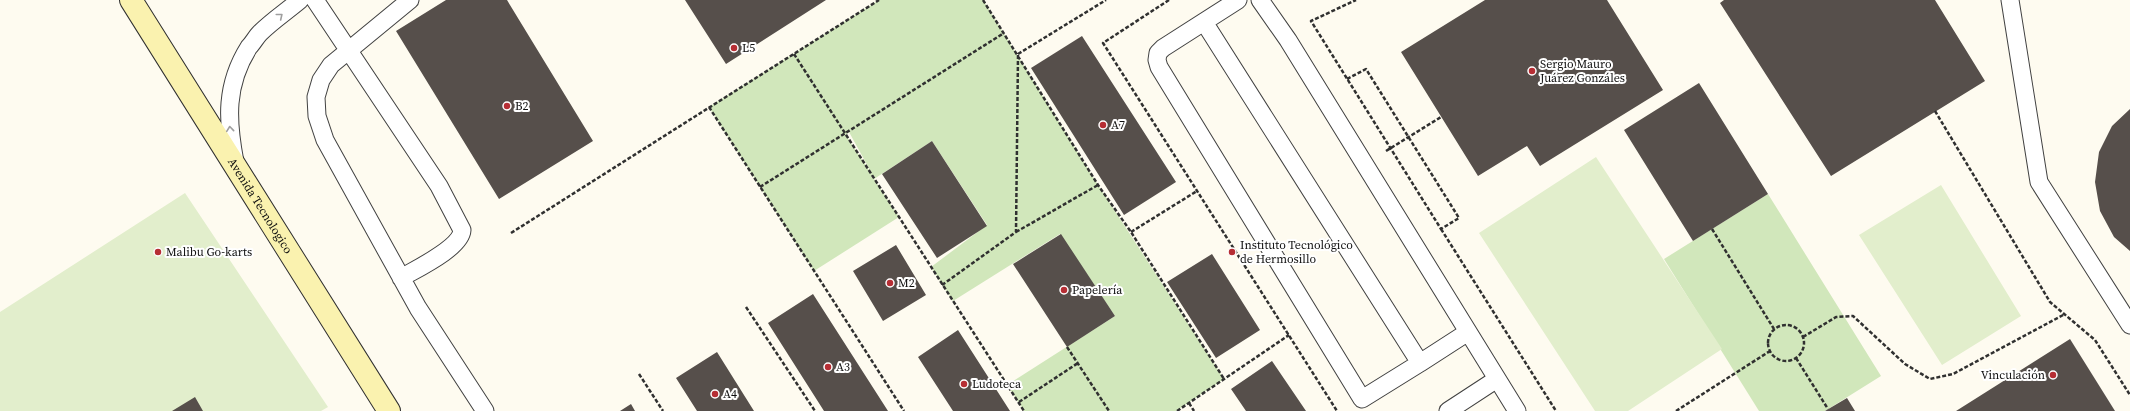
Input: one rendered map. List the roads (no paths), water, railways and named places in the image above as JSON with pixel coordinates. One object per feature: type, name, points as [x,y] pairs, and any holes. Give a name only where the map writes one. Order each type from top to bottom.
[{"type":"street","name":"Avenida Tecnologico","points":[[131,0],[389,411]]},
{"type":"lane","points":[[237,168],[230,131],[228,108],[234,78],[244,56],[259,33],[300,0]]},
{"type":"lane","points":[[315,0],[439,186],[462,230],[459,241],[401,278]]},
{"type":"lane","points":[[410,0],[331,65],[321,80],[316,97],[317,116],[325,140],[418,308],[485,411]]},
{"type":"lane","points":[[1238,0],[1158,53],[1157,60],[1159,67],[1362,399],[1468,332]]},
{"type":"lane","points":[[1260,0],[1288,40],[1517,411]]},
{"type":"lane","points":[[2010,0],[2039,182],[2130,325]]},
{"type":"lane","points":[[1204,22],[1420,362]]},
{"type":"lane","points":[[1448,411],[1497,379]]},
{"type":"place","name":"L5","points":[[734,48]]},
{"type":"place","name":"Sergio Mauro Juárez Gonzáles","points":[[1532,71]]},
{"type":"place","name":"B2","points":[[507,106]]},
{"type":"place","name":"A7","points":[[1103,125]]},
{"type":"place","name":"Malibu Go-karts","points":[[158,252]]},
{"type":"place","name":"Instituto Tecnológico de Hermosillo","points":[[1232,252]]},
{"type":"place","name":"M2","points":[[890,283]]},
{"type":"place","name":"Papelería","points":[[1064,290]]},
{"type":"place","name":"A3","points":[[828,367]]},
{"type":"place","name":"Vinculación","points":[[2053,375]]},
{"type":"place","name":"Ludoteca","points":[[964,384]]},
{"type":"place","name":"A4","points":[[715,394]]}]
